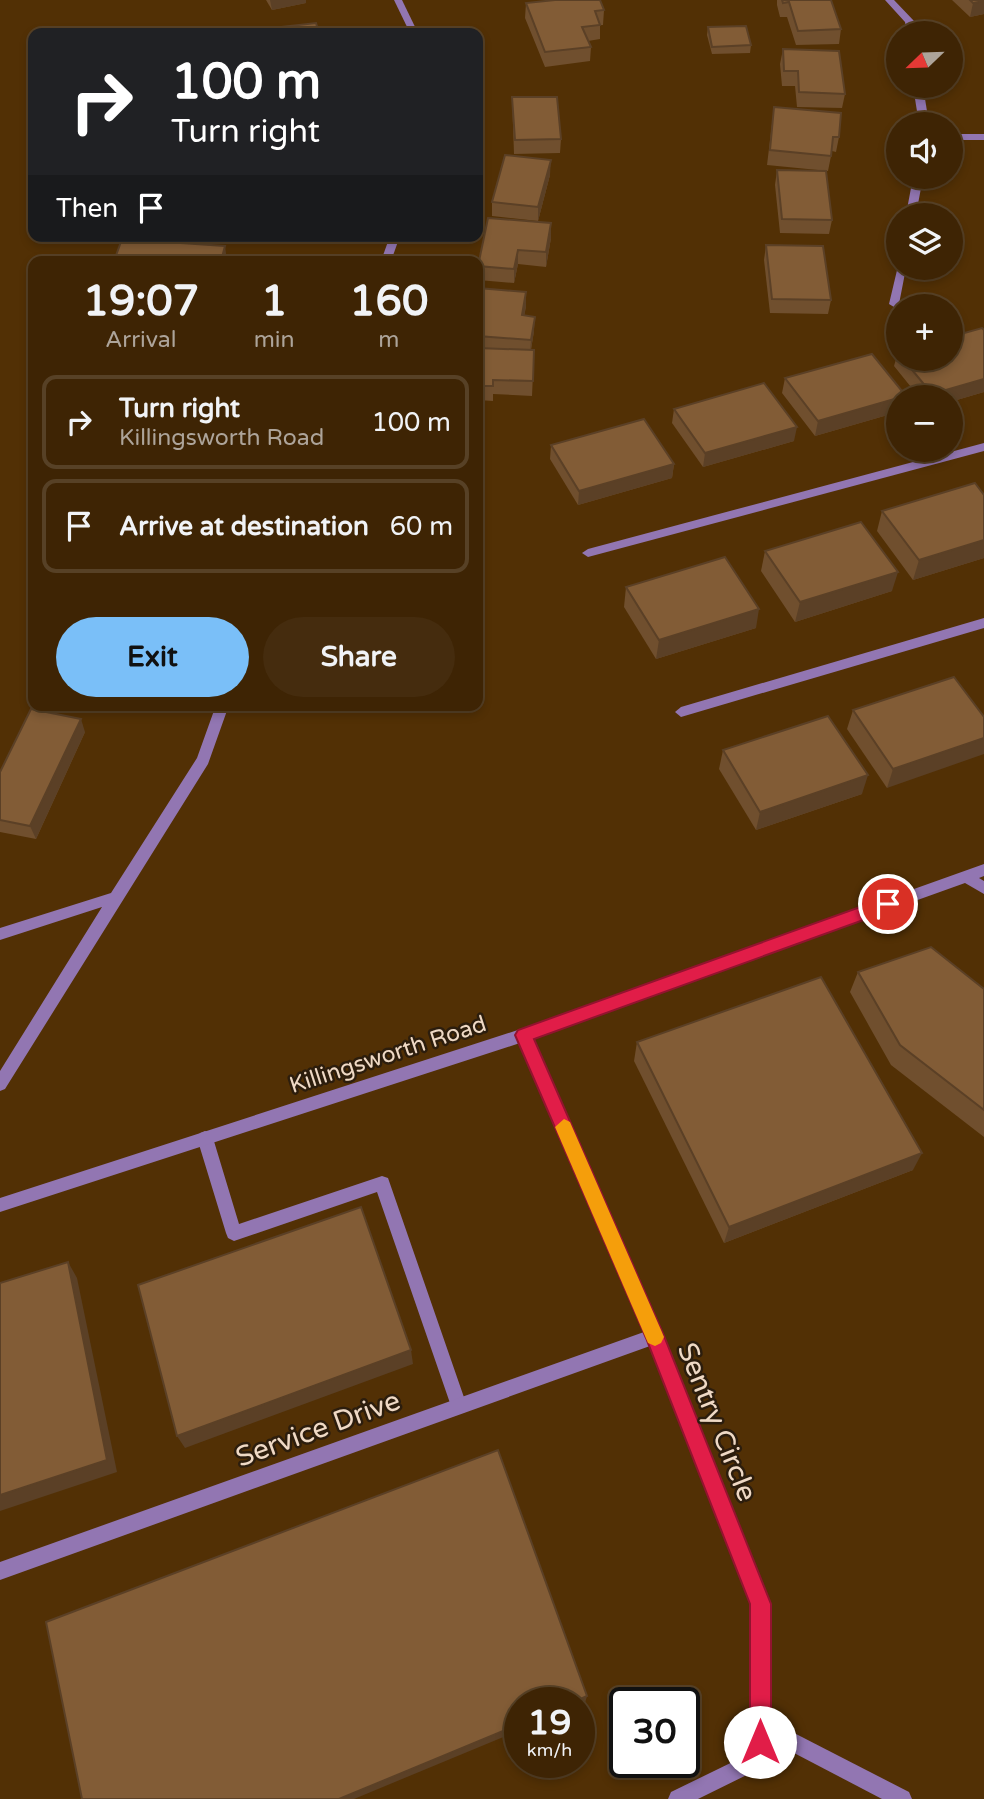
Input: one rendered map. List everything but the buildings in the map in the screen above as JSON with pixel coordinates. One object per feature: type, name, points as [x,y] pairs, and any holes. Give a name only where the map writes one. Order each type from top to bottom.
[{"type":"street","points":[[398,0],[412,28]]},
{"type":"street","points":[[889,0],[909,21]]},
{"type":"street","points":[[963,137],[984,137]]},
{"type":"street","points":[[588,553],[984,447]]},
{"type":"street","points":[[681,712],[984,623]]},
{"type":"street","points":[[0,1084],[203,761],[221,711]]},
{"type":"street","name":"Killingsworth Road","points":[[0,1205],[524,1035],[984,870]]},
{"type":"street","points":[[966,876],[984,888]]},
{"type":"street","points":[[0,934],[116,897]]},
{"type":"street","name":"Sentry Circle","points":[[524,1035],[654,1336],[760,1604],[760,1758],[678,1799]]},
{"type":"street","points":[[205,1139],[234,1233],[382,1183],[459,1406]]},
{"type":"street","name":"Service Drive","points":[[0,1571],[654,1336]]},
{"type":"street","points":[[761,1725],[902,1799]]},
{"type":"slow traffic","points":[[564,1127],[655,1337]]},
{"type":"route","points":[[760,1742],[760,1604],[654,1336],[524,1035],[888,904]]}]
